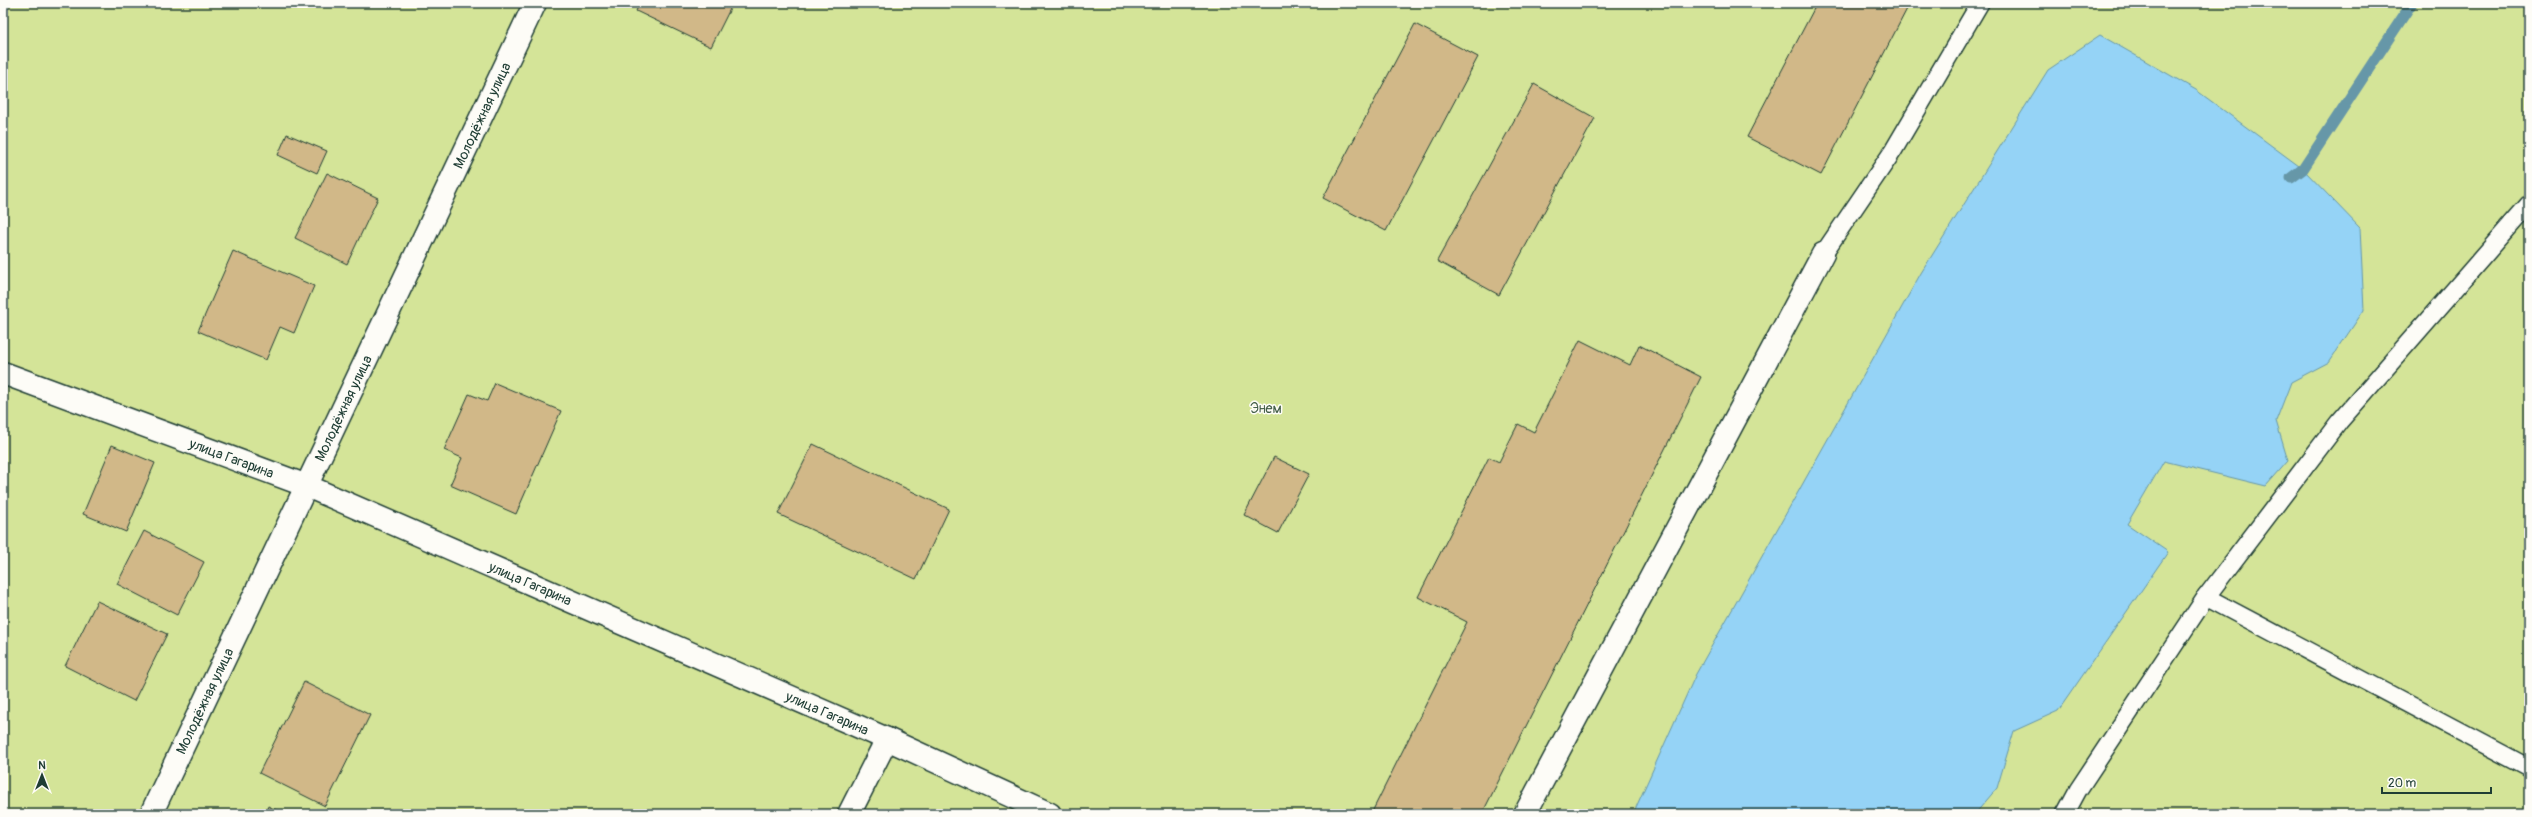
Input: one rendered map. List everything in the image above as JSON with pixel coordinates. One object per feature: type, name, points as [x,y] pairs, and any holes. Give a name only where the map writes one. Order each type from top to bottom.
[{"type":"street","name":"Молодёжная улица","points":[[151,814],[535,3]]},
{"type":"street","points":[[1526,814],[1823,254]]},
{"type":"street","name":"улица Гагарина","points":[[3,373],[307,486],[887,739],[1050,814]]},
{"type":"street","points":[[849,814],[887,739]]},
{"type":"lane","points":[[1823,254],[1893,151],[1980,3]]},
{"type":"lane","points":[[2065,814],[2078,790],[2206,598],[2339,422],[2529,204]]},
{"type":"lane","points":[[2206,598],[2529,768]]},
{"type":"green space","name":"Энем","points":[[3,3],[2529,3],[2529,814],[3,814]]},
{"type":"water","points":[[2100,35],[2196,90],[2303,169],[2360,228],[2364,310],[2329,362],[2291,382],[2276,421],[2288,461],[2266,486],[2164,461],[2127,524],[2168,552],[2058,711],[2014,731],[1997,788],[1975,814],[1633,814],[1696,674],[1921,273],[2048,70]]},
{"type":"building","points":[[640,3],[733,3],[711,47],[636,11]]},
{"type":"building","points":[[1817,3],[1910,3],[1821,175],[1747,137]]},
{"type":"building","points":[[1415,24],[1478,57],[1386,231],[1323,198]]},
{"type":"building","points":[[1534,84],[1595,118],[1499,295],[1437,261]]},
{"type":"building","points":[[287,134],[327,151],[317,173],[278,155]]},
{"type":"building","points":[[327,173],[378,198],[347,264],[295,238]]},
{"type":"building","points":[[233,251],[314,286],[294,333],[280,327],[266,360],[198,331]]},
{"type":"building","points":[[1580,340],[1630,365],[1639,345],[1701,377],[1482,814],[1371,814],[1467,622],[1418,597],[1489,457],[1499,462],[1518,424],[1534,432]]},
{"type":"building","points":[[495,383],[561,411],[516,514],[450,485],[462,458],[444,450],[469,394],[487,401]]},
{"type":"building","points":[[813,444],[949,509],[916,579],[778,514]]},
{"type":"building","points":[[112,445],[155,463],[126,532],[83,514]]},
{"type":"building","points":[[1274,457],[1309,474],[1278,533],[1244,515]]},
{"type":"building","points":[[144,531],[204,562],[177,615],[117,584]]},
{"type":"building","points":[[97,601],[167,634],[134,701],[65,666]]},
{"type":"building","points":[[304,682],[370,715],[325,806],[259,773]]},
{"type":"building","points":[[268,806],[284,814],[265,814]]},
{"type":"waterway","points":[[2291,178],[2303,169],[2412,3]]}]
